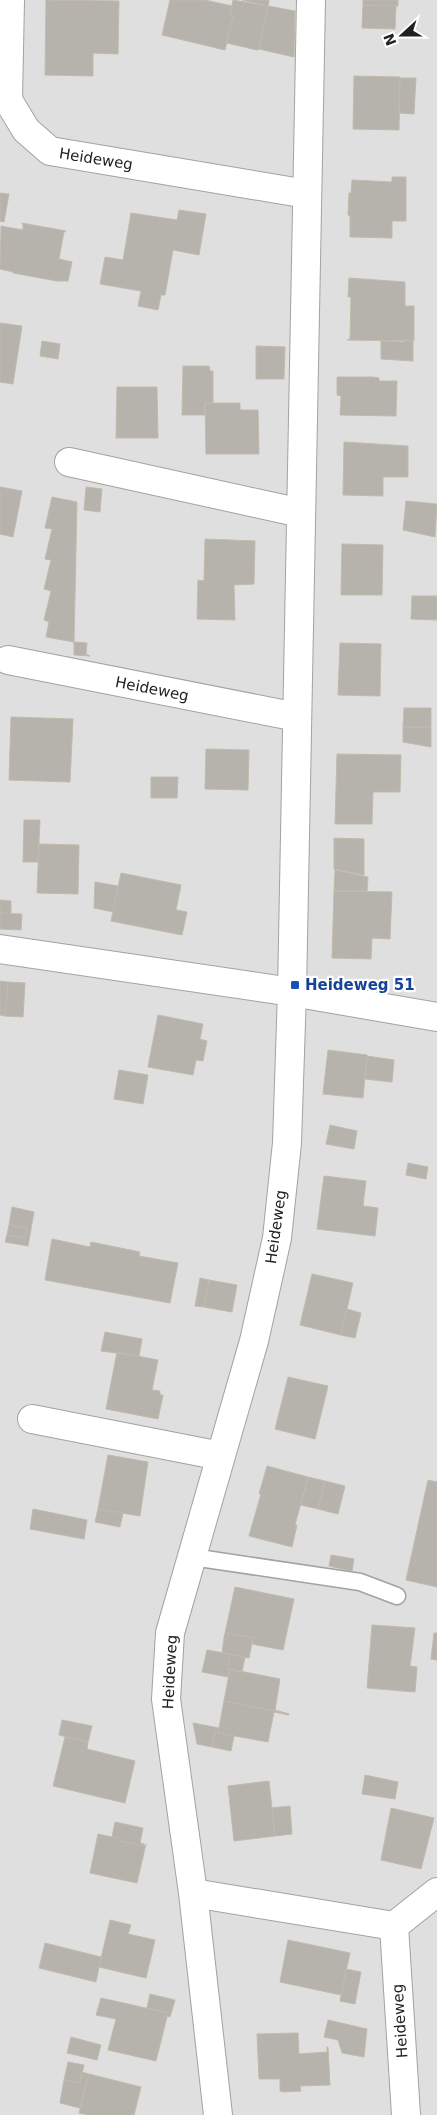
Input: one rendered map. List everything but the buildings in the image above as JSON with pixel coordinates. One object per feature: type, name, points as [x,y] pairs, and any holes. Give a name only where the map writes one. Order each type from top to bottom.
[{"type":"street","name":"Heideweg","points":[[10,0],[8,100],[26,130],[50,151],[307,194]]},
{"type":"street","name":"Heideweg","points":[[218,2115],[193,1893],[166,1699],[170,1633],[254,1341],[277,1238],[287,1143],[292,992],[311,0]]},
{"type":"street","points":[[69,462],[300,513]]},
{"type":"street","name":"Heideweg","points":[[8,660],[297,717]]},
{"type":"street","points":[[0,949],[292,992],[437,1017]]},
{"type":"street","points":[[32,1419],[221,1456]]},
{"type":"street","points":[[193,1893],[394,1926],[437,1892]]},
{"type":"street","name":"Heideweg","points":[[394,1926],[406,2115]]},
{"type":"lane","points":[[192,1557],[360,1582],[397,1596]]},
{"type":"shaded area","points":[[0,0],[437,0],[437,2115],[0,2115]]},
{"type":"place","name":"Heideweg 51","points":[[295,985]]}]
